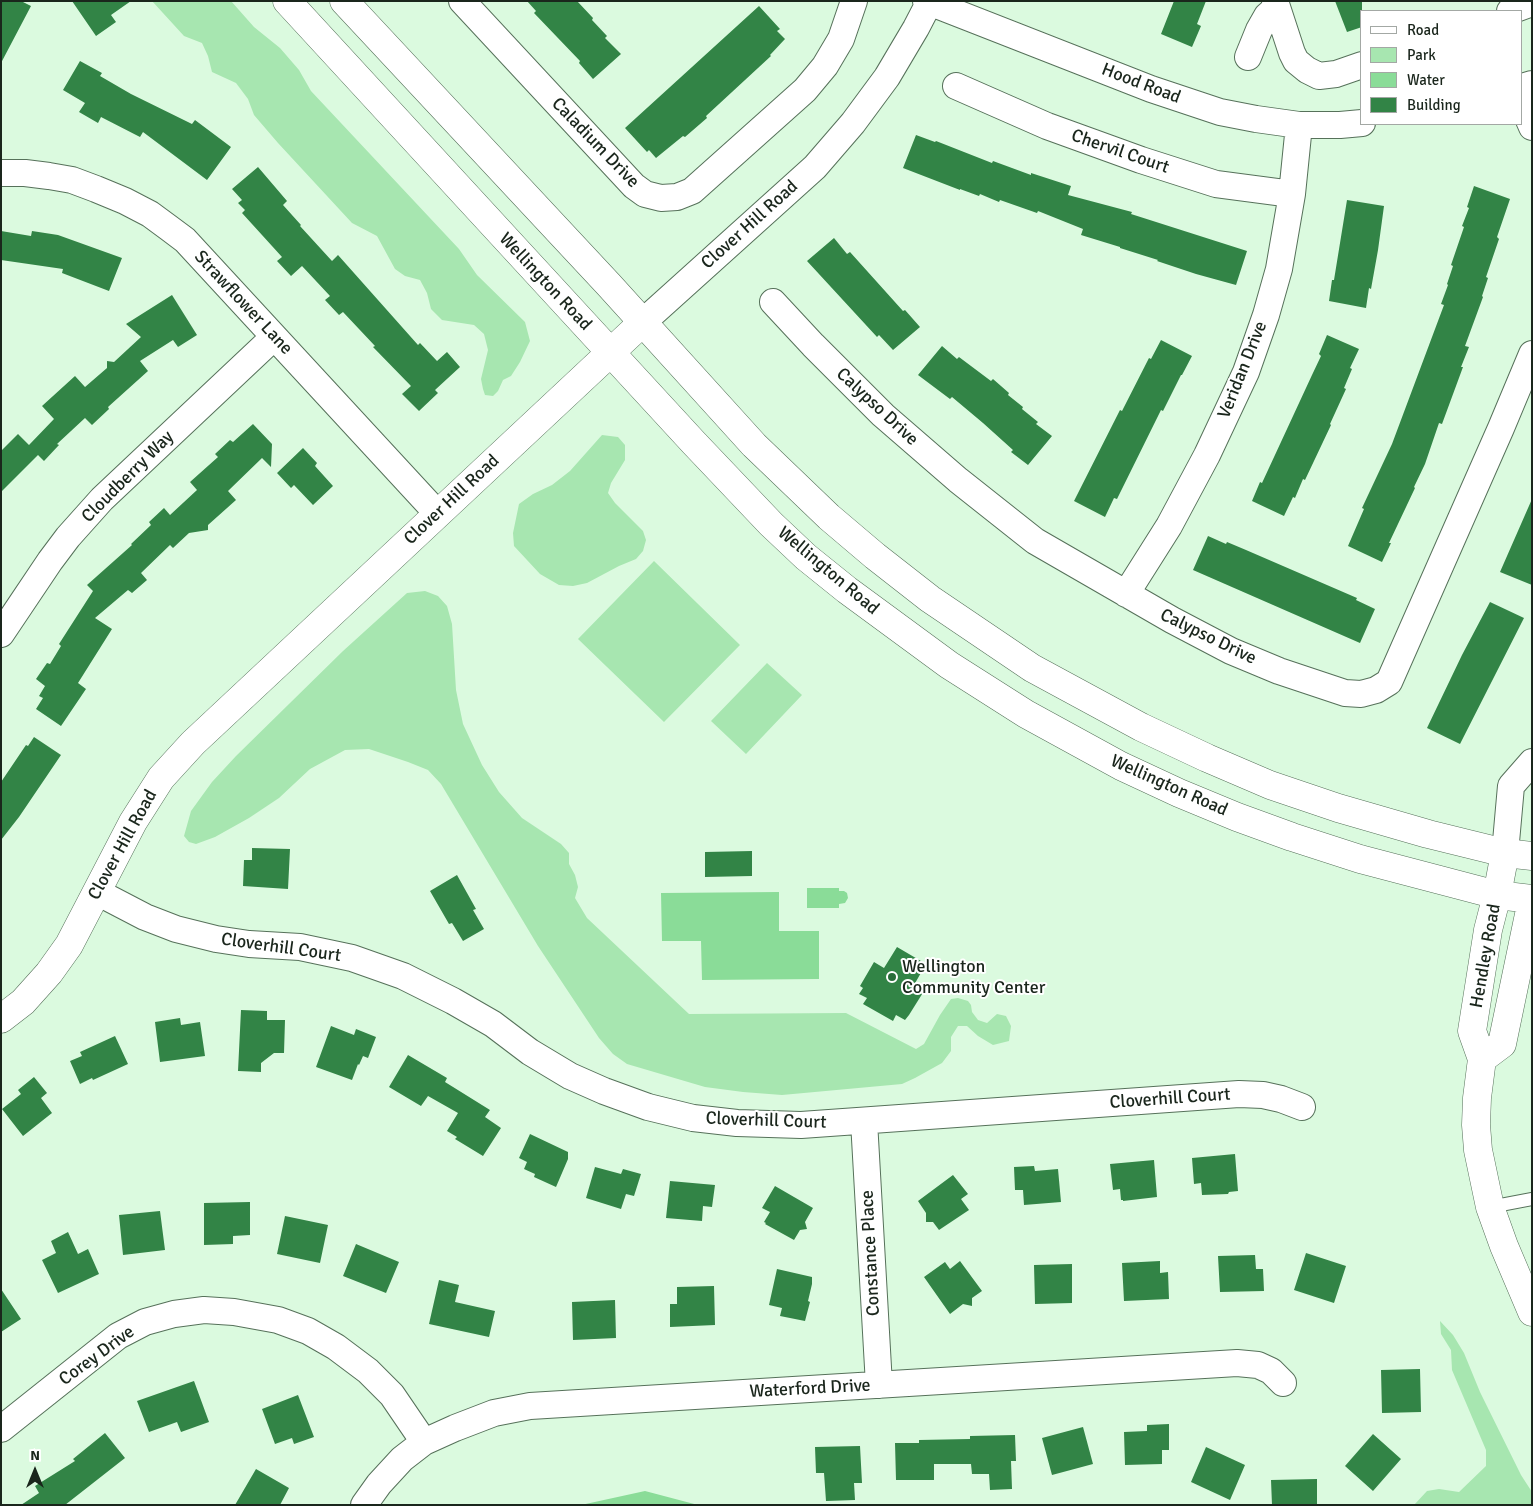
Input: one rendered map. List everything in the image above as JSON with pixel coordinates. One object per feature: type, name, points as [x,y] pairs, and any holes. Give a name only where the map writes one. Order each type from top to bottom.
[{"type":"main road","name":"Wellington Road","points":[[287,1],[610,352],[765,517],[806,557],[846,590],[949,665],[1026,714],[1121,766],[1237,817],[1360,859],[1497,895],[1532,900]]},
{"type":"main road","points":[[344,1],[643,322],[754,446],[829,517],[930,599],[1032,668],[1141,727],[1270,785],[1338,808],[1428,834],[1505,853],[1532,856]]},
{"type":"main road","name":"Clover Hill Road","points":[[1,1019],[23,1002],[50,973],[69,945],[138,814],[161,778],[193,743],[643,322]]},
{"type":"main road","name":"Hendley Road","points":[[1505,853],[1488,930],[1472,1031],[1482,1059],[1477,1098],[1478,1150],[1490,1207],[1532,1312]]},
{"type":"main road","name":"Hendley Road","points":[[1482,1059],[1502,1044],[1532,900]]},
{"type":"street","name":"Caladium Drive","points":[[462,1],[634,186],[645,194],[661,198],[677,197],[692,191],[805,90],[825,66],[840,39],[854,1]]},
{"type":"street","name":"Clover Hill Road","points":[[643,322],[815,167],[853,123],[887,77],[916,28],[928,2]]},
{"type":"street","name":"Hood Road","points":[[928,2],[1187,102],[1229,114],[1299,125],[1360,123]]},
{"type":"street","points":[[1248,57],[1259,30],[1276,4]]},
{"type":"street","points":[[1276,4],[1292,53],[1296,60],[1307,70],[1320,76],[1336,74],[1360,66]]},
{"type":"street","points":[[1513,10],[1532,4]]},
{"type":"street","name":"Chervil Court","points":[[956,86],[1047,126],[1140,160],[1216,184],[1292,194]]},
{"type":"street","points":[[1523,106],[1532,127]]},
{"type":"street","name":"Veridan Drive","points":[[1126,594],[1173,518],[1207,455],[1246,372],[1266,315],[1278,269],[1292,194],[1299,125]]},
{"type":"street","name":"Strawflower Lane","points":[[1,173],[49,176],[72,180],[96,188],[150,214],[185,240],[437,513]]},
{"type":"street","name":"Calypso Drive","points":[[773,302],[813,345],[884,415],[958,480],[1035,541],[1172,620],[1222,646],[1279,671],[1345,693],[1361,694],[1376,690],[1389,682],[1532,354]]},
{"type":"street","name":"Cloudberry Way","points":[[1,634],[50,561],[68,537],[102,499],[274,337]]},
{"type":"street","points":[[1505,853],[1511,786],[1532,762]]},
{"type":"street","name":"Cloverhill Court","points":[[97,892],[144,917],[176,929],[216,939],[249,944],[300,947],[335,954],[403,976],[493,1024],[530,1052],[570,1076],[648,1107],[693,1118],[737,1123],[801,1125],[1239,1094],[1262,1095],[1281,1099],[1302,1107]]},
{"type":"street","name":"Constance Place","points":[[864,1121],[879,1384]]},
{"type":"street","name":"Corey Drive","points":[[1,1429],[118,1336],[145,1322],[174,1314],[204,1310],[234,1312],[278,1320],[308,1331],[336,1346],[368,1371],[392,1395],[424,1442]]},
{"type":"street","name":"Waterford Drive","points":[[364,1505],[379,1484],[402,1459],[424,1442],[494,1413],[530,1406],[1237,1363],[1258,1365],[1270,1371],[1283,1383]]},
{"type":"lane","points":[[1490,1207],[1532,1199]]},
{"type":"green space","points":[[152,1],[231,1],[254,27],[280,48],[299,70],[311,91],[459,249],[477,275],[525,322],[530,341],[511,376],[503,380],[498,391],[493,396],[485,395],[481,379],[488,350],[484,334],[474,325],[442,320],[431,309],[427,293],[420,280],[405,276],[395,269],[377,236],[352,223],[254,115],[248,99],[236,83],[212,72],[202,43],[184,36]]},
{"type":"green space","points":[[602,435],[618,437],[625,445],[625,460],[611,483],[608,493],[615,503],[643,531],[646,540],[643,551],[636,559],[587,583],[573,586],[559,585],[540,574],[514,546],[513,533],[519,504],[533,494],[552,485],[570,471]]},
{"type":"green space","points":[[654,561],[740,645],[664,722],[578,639]]},
{"type":"green space","points":[[425,591],[438,596],[447,606],[452,624],[456,690],[463,724],[482,765],[499,792],[522,818],[561,844],[569,853],[569,864],[575,875],[578,887],[575,898],[587,918],[689,1014],[846,1013],[916,1049],[924,1044],[951,999],[958,998],[968,1001],[972,1012],[978,1020],[987,1023],[997,1014],[1006,1016],[1011,1026],[1009,1041],[993,1045],[978,1036],[967,1026],[958,1026],[951,1037],[951,1051],[942,1063],[902,1084],[782,1095],[705,1087],[627,1064],[613,1054],[599,1038],[538,946],[441,784],[428,770],[369,749],[345,750],[310,769],[279,798],[249,818],[215,837],[196,844],[189,842],[184,836],[191,811],[212,782],[236,756],[343,651],[407,593]]},
{"type":"green space","points":[[767,663],[802,695],[746,754],[711,721]]},
{"type":"green space","points":[[1440,1321],[1453,1335],[1464,1353],[1480,1392],[1521,1475],[1532,1492],[1532,1505],[1414,1505],[1427,1491],[1439,1489],[1459,1492],[1486,1466],[1486,1450],[1452,1370],[1451,1350],[1441,1334]]},
{"type":"water","points":[[807,888],[839,888],[839,891],[847,893],[848,898],[845,903],[839,904],[839,908],[807,908]]},
{"type":"water","points":[[779,892],[779,931],[819,931],[819,979],[702,980],[701,941],[662,941],[661,893]]},
{"type":"water","points":[[645,1491],[698,1505],[581,1505]]},
{"type":"building","points":[[1,1],[21,1],[31,6],[1,63]]},
{"type":"building","points":[[72,1],[131,1],[111,15],[116,22],[96,36]]},
{"type":"building","points":[[527,1],[577,1],[607,36],[605,38],[621,54],[593,79],[579,63],[580,61],[534,13],[536,11]]},
{"type":"building","points":[[1174,1],[1206,1],[1197,24],[1201,26],[1192,47],[1161,34]]},
{"type":"building","points":[[1335,1],[1362,1],[1360,28],[1347,32]]},
{"type":"building","points":[[759,6],[780,29],[777,31],[785,39],[771,56],[685,137],[683,136],[656,158],[649,150],[647,152],[625,128]]},
{"type":"building","points":[[80,61],[102,73],[100,76],[131,94],[192,124],[195,120],[231,147],[207,180],[143,132],[140,137],[101,117],[98,123],[79,112],[85,103],[63,90]]},
{"type":"building","points":[[916,135],[992,163],[993,161],[1031,175],[1031,173],[1071,186],[1068,195],[1132,212],[1131,214],[1247,251],[1236,285],[1196,274],[1081,235],[1083,229],[1038,211],[1037,213],[1000,200],[999,202],[980,194],[979,196],[960,190],[903,168]]},
{"type":"building","points":[[258,167],[287,201],[283,205],[332,261],[338,255],[418,345],[420,343],[437,361],[447,352],[460,367],[435,390],[438,393],[419,411],[402,394],[411,386],[373,347],[375,346],[343,312],[339,315],[325,300],[330,296],[302,266],[291,276],[277,261],[282,257],[242,213],[245,210],[238,203],[242,200],[232,189]]},
{"type":"building","points":[[1474,186],[1510,199],[1497,237],[1499,239],[1486,277],[1488,278],[1483,297],[1465,346],[1469,347],[1461,367],[1463,367],[1442,424],[1439,423],[1425,464],[1382,562],[1348,546],[1364,509],[1362,508],[1392,444],[1444,305],[1441,304],[1448,285],[1453,266],[1451,265],[1464,227],[1462,226],[1469,208],[1467,207]]},
{"type":"building","points":[[1347,200],[1384,206],[1378,250],[1366,308],[1329,301]]},
{"type":"building","points":[[1,231],[31,236],[32,231],[58,235],[122,258],[109,291],[62,273],[63,269],[1,260]]},
{"type":"building","points":[[834,238],[847,254],[850,252],[903,311],[905,310],[920,327],[893,350],[879,335],[877,337],[807,261]]},
{"type":"building","points":[[172,295],[197,335],[178,347],[173,340],[140,361],[148,371],[108,407],[109,409],[92,425],[85,418],[57,444],[59,445],[44,461],[38,455],[1,492],[1,451],[18,434],[29,445],[54,419],[42,406],[75,376],[85,387],[107,368],[107,361],[114,362],[141,337],[126,324]]},
{"type":"building","points":[[1327,335],[1359,349],[1350,368],[1352,369],[1344,388],[1346,389],[1331,425],[1305,480],[1303,479],[1295,498],[1293,497],[1284,516],[1252,501],[1321,356],[1319,354]]},
{"type":"building","points":[[1161,340],[1192,356],[1163,411],[1161,410],[1117,499],[1114,498],[1105,517],[1074,501],[1120,410],[1122,411],[1149,358],[1151,359]]},
{"type":"building","points":[[942,346],[957,359],[959,357],[991,381],[993,379],[1023,407],[1022,409],[1038,422],[1036,424],[1052,436],[1028,465],[1011,452],[1013,450],[952,397],[950,399],[918,375]]},
{"type":"building","points":[[253,424],[272,444],[271,467],[262,458],[228,491],[236,500],[208,525],[208,530],[189,533],[173,548],[170,545],[141,573],[147,580],[132,593],[128,590],[95,618],[112,629],[78,683],[86,689],[61,726],[36,709],[43,698],[39,696],[45,686],[36,679],[47,663],[50,664],[61,646],[59,644],[93,591],[87,585],[132,545],[151,525],[149,522],[164,508],[170,515],[197,490],[190,482],[218,457],[215,454],[230,440],[233,442]]},
{"type":"building","points":[[303,448],[317,463],[315,466],[333,486],[313,505],[294,485],[291,488],[277,473]]},
{"type":"building","points":[[1532,499],[1532,585],[1500,572]]},
{"type":"building","points":[[1208,536],[1226,544],[1227,542],[1357,598],[1356,600],[1375,609],[1360,643],[1193,570]]},
{"type":"building","points":[[1490,602],[1524,618],[1460,744],[1427,728]]},
{"type":"building","points":[[34,737],[61,755],[1,840],[1,782],[26,745],[28,746]]},
{"type":"building","points":[[252,848],[290,849],[288,889],[243,886],[244,860],[252,860]]},
{"type":"building","points":[[752,851],[752,876],[705,877],[705,852]]},
{"type":"building","points":[[457,875],[476,909],[473,910],[484,929],[463,941],[452,923],[449,924],[430,891]]},
{"type":"building","name":"Wellington Community Center","points":[[897,947],[926,964],[914,985],[924,991],[905,1020],[896,1015],[893,1021],[863,1004],[867,998],[859,994],[863,988],[860,986],[874,962],[884,968]]},
{"type":"building","points":[[241,1010],[267,1011],[267,1020],[285,1020],[284,1053],[274,1053],[261,1063],[261,1072],[238,1071]]},
{"type":"building","points":[[180,1018],[181,1025],[200,1022],[205,1056],[160,1062],[155,1022]]},
{"type":"building","points":[[331,1026],[354,1035],[356,1029],[376,1037],[368,1058],[363,1056],[352,1080],[316,1067]]},
{"type":"building","points":[[115,1036],[128,1064],[80,1084],[70,1061],[82,1056],[80,1052]]},
{"type":"building","points":[[408,1055],[447,1078],[445,1082],[490,1110],[485,1117],[501,1128],[483,1156],[455,1139],[457,1137],[447,1131],[458,1113],[428,1096],[421,1106],[389,1087]]},
{"type":"building","points":[[34,1077],[47,1093],[41,1098],[52,1113],[23,1136],[2,1109],[21,1094],[18,1090]]},
{"type":"building","points":[[530,1134],[568,1152],[568,1159],[556,1187],[534,1177],[535,1174],[524,1169],[527,1162],[519,1158]]},
{"type":"building","points":[[1235,1154],[1238,1191],[1229,1192],[1228,1194],[1202,1195],[1201,1183],[1194,1184],[1192,1158]]},
{"type":"building","points":[[1154,1160],[1157,1197],[1121,1200],[1120,1189],[1113,1190],[1110,1164]]},
{"type":"building","points":[[1034,1166],[1035,1171],[1058,1169],[1061,1202],[1024,1205],[1023,1190],[1015,1190],[1014,1167]]},
{"type":"building","points":[[595,1167],[621,1174],[623,1169],[641,1174],[634,1196],[626,1194],[621,1209],[586,1198]]},
{"type":"building","points":[[953,1175],[968,1194],[961,1199],[969,1210],[939,1230],[933,1222],[926,1222],[926,1213],[918,1201]]},
{"type":"building","points":[[670,1181],[715,1185],[712,1207],[703,1206],[702,1221],[666,1218]]},
{"type":"building","points":[[775,1186],[813,1208],[805,1222],[807,1229],[800,1230],[794,1240],[764,1222],[770,1212],[762,1208]]},
{"type":"building","points":[[250,1202],[250,1235],[233,1236],[233,1244],[204,1245],[204,1203]]},
{"type":"building","points":[[160,1211],[165,1250],[123,1255],[119,1215]]},
{"type":"building","points":[[285,1216],[328,1225],[320,1263],[277,1254]]},
{"type":"building","points":[[68,1232],[78,1254],[88,1249],[99,1274],[58,1293],[42,1260],[56,1253],[51,1241]]},
{"type":"building","points":[[356,1244],[399,1262],[386,1293],[343,1276]]},
{"type":"building","points":[[1306,1253],[1346,1266],[1334,1303],[1294,1290]]},
{"type":"building","points":[[1255,1255],[1256,1269],[1263,1269],[1264,1291],[1220,1292],[1218,1256]]},
{"type":"building","points":[[960,1261],[982,1291],[972,1298],[972,1306],[963,1304],[950,1314],[924,1277],[945,1262],[950,1269]]},
{"type":"building","points":[[1160,1261],[1160,1273],[1168,1272],[1169,1299],[1124,1301],[1122,1263]]},
{"type":"building","points":[[1072,1264],[1072,1303],[1035,1304],[1034,1265]]},
{"type":"building","points":[[777,1269],[812,1277],[808,1301],[810,1302],[805,1321],[780,1316],[782,1308],[769,1305]]},
{"type":"building","points":[[439,1280],[459,1285],[455,1302],[495,1311],[489,1337],[429,1324]]},
{"type":"building","points":[[714,1286],[715,1325],[670,1327],[670,1304],[677,1304],[677,1287]]},
{"type":"building","points":[[1,1289],[21,1319],[1,1332]]},
{"type":"building","points":[[615,1300],[616,1338],[573,1340],[572,1302]]},
{"type":"building","points":[[1420,1369],[1421,1412],[1382,1413],[1381,1370]]},
{"type":"building","points":[[194,1381],[209,1422],[181,1432],[177,1422],[149,1432],[137,1401]]},
{"type":"building","points":[[298,1395],[314,1437],[294,1444],[292,1438],[275,1444],[262,1409]]},
{"type":"building","points":[[1169,1424],[1169,1450],[1162,1450],[1162,1464],[1125,1465],[1124,1432],[1147,1431],[1147,1425]]},
{"type":"building","points":[[1083,1427],[1093,1464],[1052,1475],[1042,1438]]},
{"type":"building","points":[[105,1433],[125,1458],[65,1505],[21,1505],[39,1493],[35,1486],[75,1461],[73,1459]]},
{"type":"building","points":[[1373,1434],[1401,1459],[1373,1491],[1345,1466]]},
{"type":"building","points":[[1015,1435],[1016,1461],[1011,1461],[1012,1489],[990,1490],[989,1474],[972,1474],[971,1464],[934,1464],[934,1480],[896,1480],[895,1443],[919,1443],[919,1440],[970,1439],[970,1436]]},
{"type":"building","points":[[860,1446],[862,1483],[854,1483],[855,1500],[826,1501],[824,1473],[816,1473],[815,1447]]},
{"type":"building","points":[[1206,1447],[1245,1465],[1230,1500],[1191,1482]]},
{"type":"building","points":[[256,1469],[289,1488],[280,1505],[235,1505]]},
{"type":"building","points":[[1317,1479],[1317,1505],[1272,1505],[1271,1480]]},
{"type":"place","name":"Wellington Community Center","points":[[892,977]]}]
